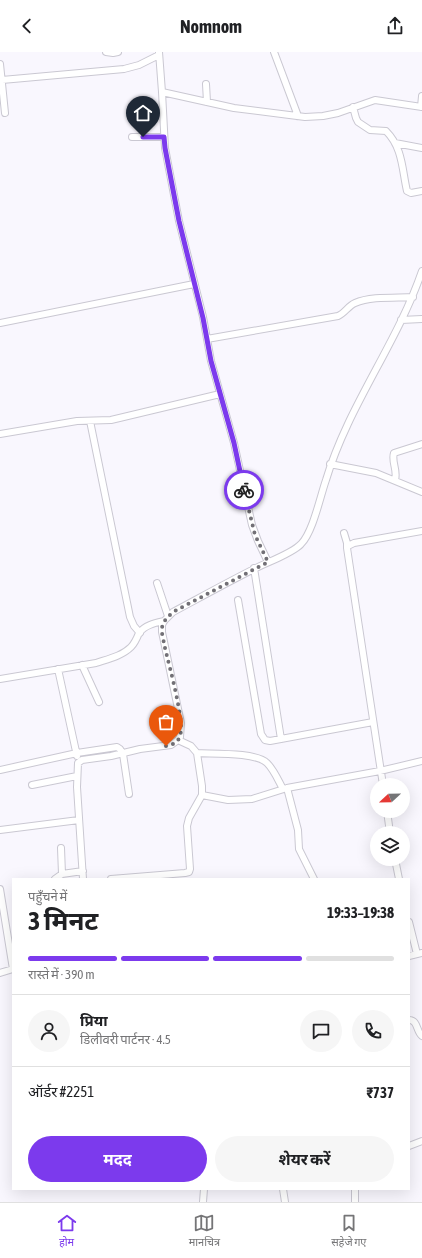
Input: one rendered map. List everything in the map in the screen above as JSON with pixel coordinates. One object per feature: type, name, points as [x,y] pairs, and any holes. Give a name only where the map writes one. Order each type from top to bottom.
[{"type":"street","points":[[106,52],[118,52]]},
{"type":"street","points":[[274,52],[298,116]]},
{"type":"street","points":[[2,80],[124,69],[139,65],[159,53],[165,148],[179,221],[220,394],[234,443],[252,525],[268,562]]},
{"type":"street","points":[[0,64],[5,113]]},
{"type":"street","points":[[206,84],[207,102]]},
{"type":"street","points":[[162,92],[234,108],[298,116],[323,116],[375,100],[422,107],[422,96]]},
{"type":"street","points":[[353,107],[358,122],[372,130],[386,132],[395,143],[401,155],[407,191],[411,193],[422,191]]},
{"type":"street","points":[[132,137],[164,137]]},
{"type":"street","points":[[395,143],[422,148]]},
{"type":"street","points":[[79,761],[123,754],[140,749],[166,746],[178,740],[181,731],[181,723],[163,640],[162,625],[173,612],[254,568],[299,546],[307,537],[330,464],[339,442],[413,297],[422,271]]},
{"type":"street","points":[[0,323],[194,284]]},
{"type":"street","points":[[207,339],[334,317],[344,313],[354,303],[363,300],[413,297]]},
{"type":"street","points":[[401,320],[422,319]]},
{"type":"street","points":[[0,434],[77,421],[111,420],[220,394]]},
{"type":"street","points":[[90,421],[129,610],[134,626],[140,632]]},
{"type":"street","points":[[395,480],[396,472],[393,458],[394,454],[422,444]]},
{"type":"street","points":[[330,464],[376,474],[395,480],[422,492]]},
{"type":"street","points":[[347,548],[354,543],[422,531]]},
{"type":"street","points":[[344,533],[347,543],[382,778]]},
{"type":"street","points":[[254,568],[281,739]]},
{"type":"street","points":[[156,583],[166,619]]},
{"type":"street","points":[[238,600],[261,734],[263,738],[267,741],[281,739],[373,722]]},
{"type":"street","points":[[0,679],[82,665],[121,654],[132,646],[140,632],[148,626],[166,619]]},
{"type":"street","points":[[82,665],[99,702]]},
{"type":"street","points":[[58,669],[79,761],[77,776],[83,878]]},
{"type":"street","points":[[123,878],[182,873],[189,872],[190,870],[187,826],[189,818],[202,795],[202,786],[197,754],[191,746],[178,740]]},
{"type":"street","points":[[0,770],[115,746],[119,747],[123,754],[129,794]]},
{"type":"street","points":[[197,754],[240,755],[262,759],[270,767],[285,788],[298,830],[299,849],[314,878]]},
{"type":"street","points":[[202,795],[228,800],[245,800],[263,797],[285,788],[380,771],[422,761]]},
{"type":"street","points":[[32,785],[77,776]]},
{"type":"street","points":[[0,830],[80,820]]},
{"type":"street","points":[[61,848],[62,874]]},
{"type":"street","points":[[396,866],[399,878]]},
{"type":"street","points":[[56,878],[62,874],[82,871]]},
{"type":"street","points":[[0,889],[12,963]]},
{"type":"street","points":[[410,925],[420,954],[410,956]]},
{"type":"street","points":[[0,973],[12,969]]},
{"type":"street","points":[[410,1020],[415,1022],[418,1032],[422,1036]]},
{"type":"street","points":[[410,1146],[422,1141]]},
{"type":"street","points":[[203,1202],[204,1190]]},
{"type":"street","points":[[283,1190],[285,1202]]},
{"type":"street","points":[[354,1190],[355,1202]]},
{"type":"way so far","points":[[166,746],[171,745],[178,740],[181,731],[181,723],[163,640],[162,625],[164,621],[173,612],[268,562],[255,535],[244,490]]},
{"type":"route","points":[[143,137],[164,137],[179,221],[203,318],[211,361],[234,443],[244,490]]}]
